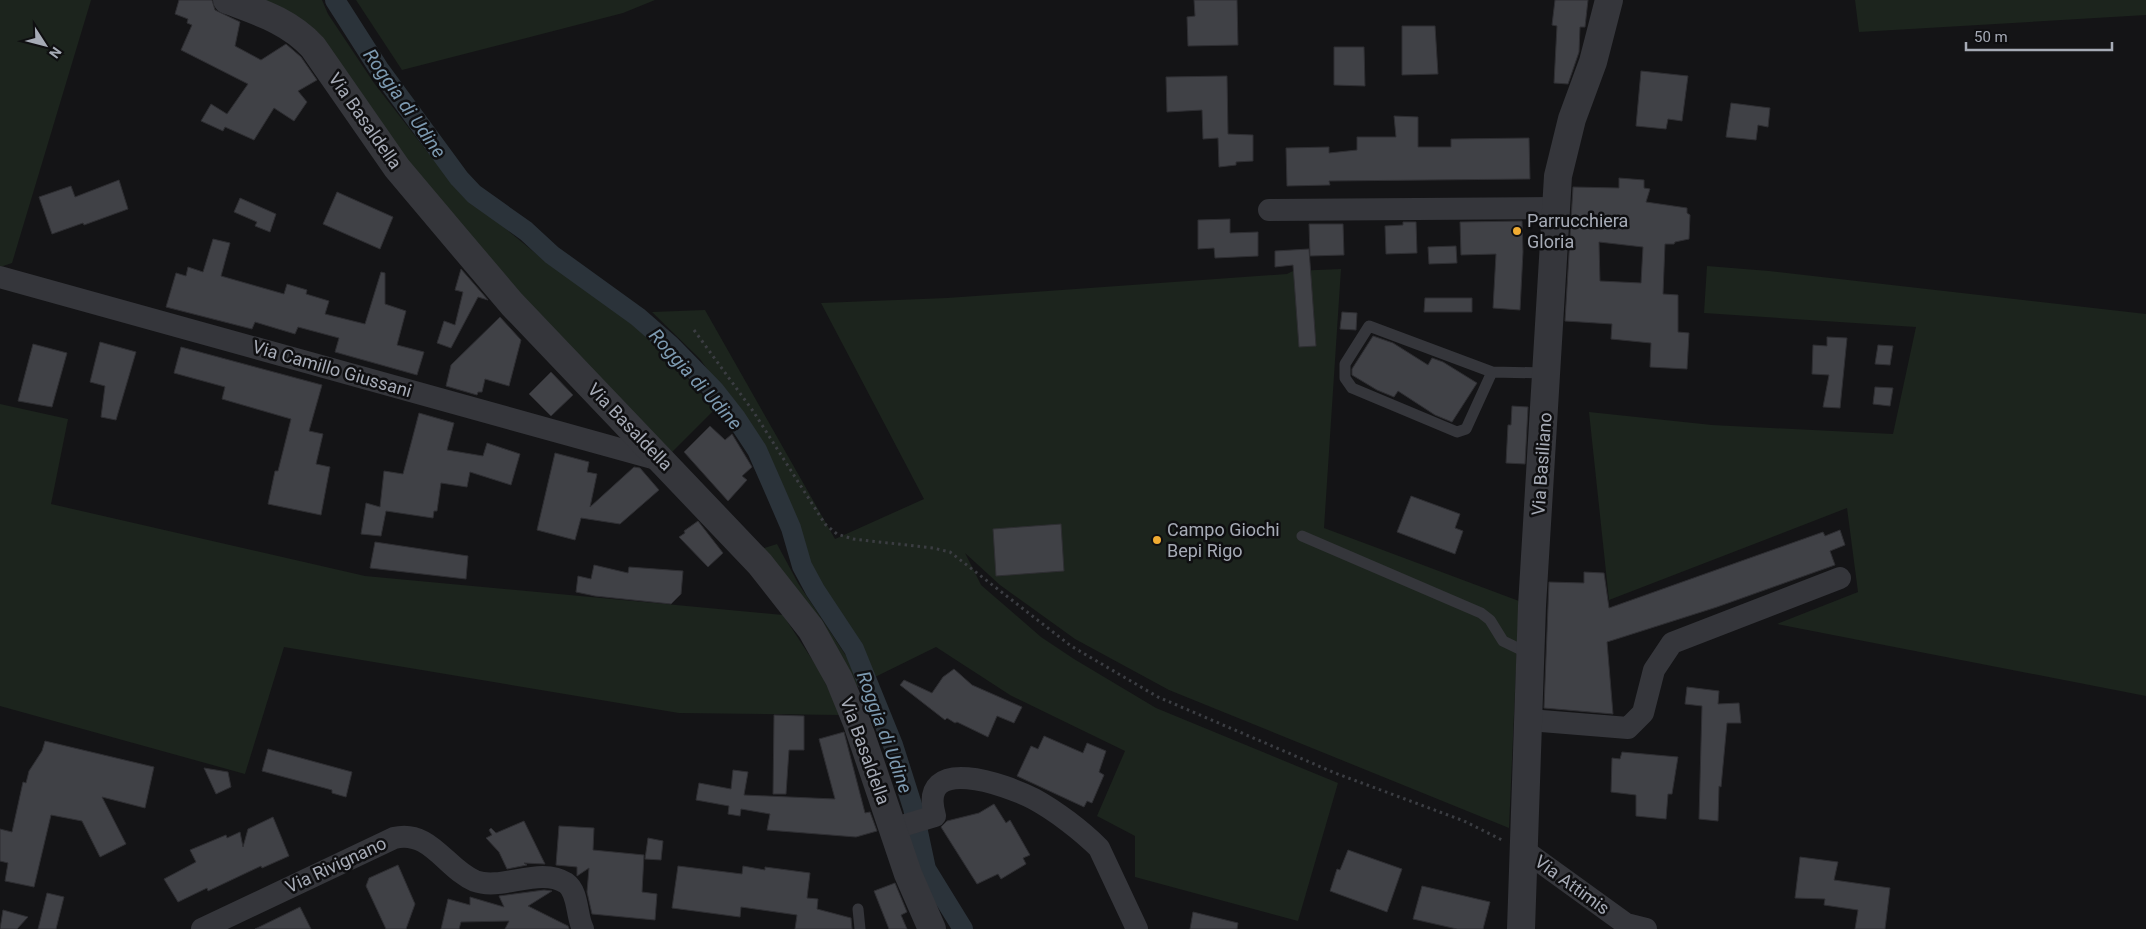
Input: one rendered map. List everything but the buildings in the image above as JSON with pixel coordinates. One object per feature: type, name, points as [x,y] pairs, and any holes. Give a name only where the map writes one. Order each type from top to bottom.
[{"type":"street","name":"Via Basaldella","points":[[227,0],[274,17],[302,36],[335,77],[362,120],[397,168],[512,304],[562,354],[625,424],[663,460],[760,564],[811,629],[839,679],[899,826],[908,874],[932,929]]},
{"type":"street","name":"Via Basiliano","points":[[1521,929],[1531,654],[1558,176],[1570,128],[1593,62],[1609,0]]},
{"type":"street","points":[[1269,210],[1557,208]]},
{"type":"street","name":"Via Camillo Giussani","points":[[0,278],[663,460]]},
{"type":"street","points":[[1529,720],[1628,728],[1643,713],[1654,670],[1672,643],[1840,578]]},
{"type":"street","points":[[899,826],[935,816],[932,804],[933,793],[938,784],[954,778],[974,779],[1000,786],[1036,800],[1089,837],[1099,848],[1137,929]]},
{"type":"street","name":"Via Rivignano","points":[[202,929],[394,838],[407,836],[426,843],[465,875],[482,883],[532,878],[553,879],[566,883],[573,891],[580,928]]},
{"type":"street","name":"Via Attimis","points":[[1525,851],[1626,924],[1646,929]]},
{"type":"lane","points":[[1492,372],[1466,429],[1456,432],[1352,388],[1345,378],[1345,364],[1369,326],[1492,372],[1548,374]]},
{"type":"lane","points":[[1302,536],[1481,613],[1490,620],[1503,641],[1531,654]]},
{"type":"lane","points":[[858,909],[860,929]]},
{"type":"path","points":[[694,330],[753,411],[825,524],[837,534],[854,539],[933,548],[950,552],[1071,646],[1158,697],[1335,773],[1464,821],[1525,851]]},
{"type":"shaded area","points":[[0,0],[91,0],[12,263],[0,267]]},
{"type":"shaded area","points":[[242,0],[322,0],[328,14],[374,83],[429,154],[473,202],[545,261],[632,321],[666,354],[715,409],[670,454],[506,283],[426,188],[334,61]]},
{"type":"shaded area","points":[[356,0],[655,0],[623,13],[402,70]]},
{"type":"shaded area","points":[[1855,0],[2146,0],[2146,15],[1859,32]]},
{"type":"shaded area","points":[[1707,266],[1769,271],[2146,314],[2146,696],[1777,624],[1858,592],[1847,508],[1609,600],[1589,412],[1712,425],[1893,434],[1916,327],[1704,313]]},
{"type":"shaded area","name":"Campo Giochi Bepi Rigo","points":[[1341,269],[1324,528],[1519,601],[1509,828],[1169,690],[1075,639],[1000,585],[965,553],[981,585],[1041,637],[1074,659],[1156,708],[1338,783],[1298,921],[1135,877],[1135,836],[1097,816],[1125,751],[1010,695],[936,647],[873,678],[861,647],[807,561],[797,525],[764,454],[747,425],[700,359],[652,312],[705,310],[835,539],[924,499],[821,303],[947,298],[1287,274],[1293,271]]},
{"type":"shaded area","points":[[0,404],[68,419],[51,504],[365,576],[783,615],[819,670],[841,715],[679,713],[284,647],[245,774],[0,706]]},
{"type":"shaded area","points":[[777,544],[798,583],[864,683],[856,687],[761,549]]},
{"type":"waterway","name":"Roggia di Udine","points":[[335,0],[379,69],[459,178],[474,194],[526,231],[552,255],[638,317],[670,345],[714,390],[736,418],[757,450],[791,528],[802,566],[815,590],[854,649],[893,745],[913,808],[926,869],[963,929]]},
{"type":"place","name":"Parrucchiera Gloria","points":[[1517,231]]},
{"type":"place","name":"Campo Giochi Bepi Rigo","points":[[1157,540]]}]
